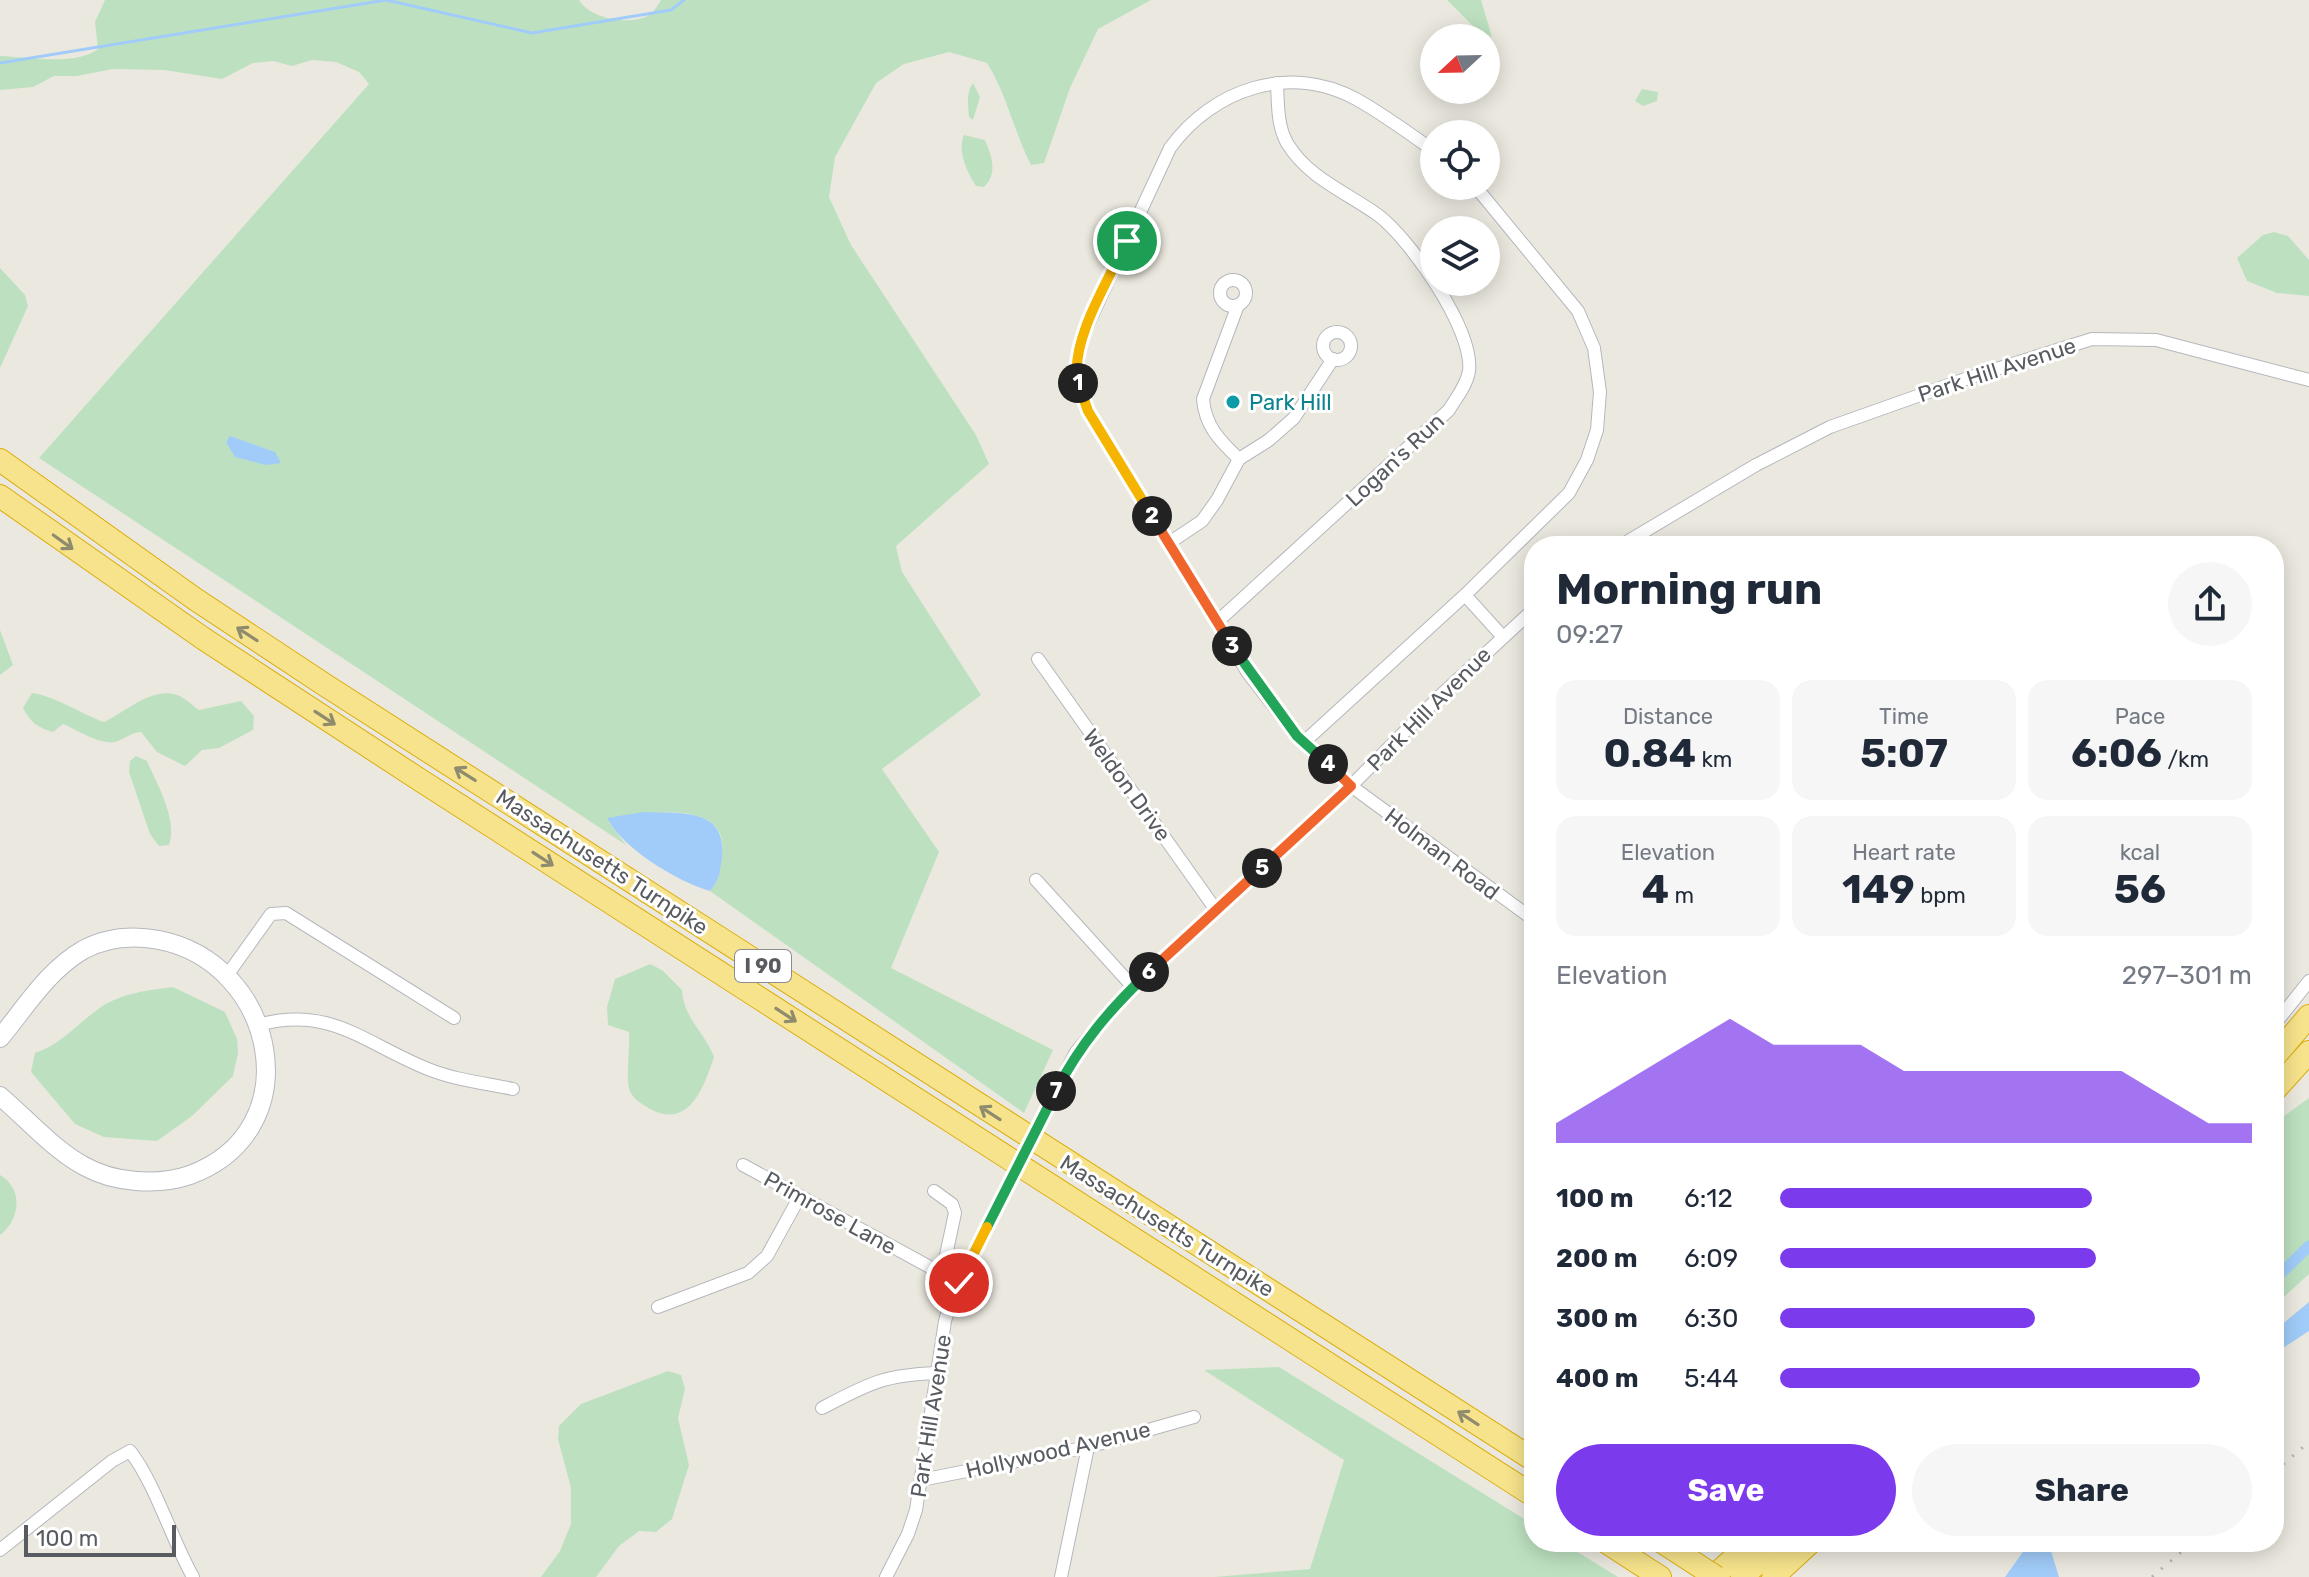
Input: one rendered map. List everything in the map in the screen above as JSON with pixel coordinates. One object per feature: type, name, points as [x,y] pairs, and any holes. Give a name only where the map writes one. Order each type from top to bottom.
[{"type":"highway","name":"Massachusetts Turnpike","points":[[0,460],[170,582],[325,685],[1524,1454]]},
{"type":"highway","name":"Massachusetts Turnpike","points":[[0,496],[204,639],[407,772],[1524,1490]]},
{"type":"highway","points":[[2284,1045],[2309,1016]]},
{"type":"highway","points":[[2284,1080],[2309,1052]]},
{"type":"highway","points":[[1621,1552],[1657,1575]]},
{"type":"highway","points":[[1677,1552],[1715,1577],[1741,1552]]},
{"type":"highway","points":[[1742,1577],[1771,1552]]},
{"type":"highway","points":[[1773,1577],[1800,1552]]},
{"type":"street","name":"Holman Road","points":[[1420,142],[1354,98],[1318,84],[1277,83],[1233,93],[1209,106],[1188,123],[1170,148],[1083,335],[1076,362],[1079,390],[1088,411],[1248,673],[1304,742],[1351,786],[1524,913]]},
{"type":"street","name":"Logan's Run","points":[[1217,622],[1449,410],[1469,371],[1464,335],[1398,232],[1322,180],[1302,162],[1286,141],[1279,120],[1277,83]]},
{"type":"street","points":[[1487,200],[1578,311],[1594,348],[1600,392],[1597,430],[1587,460],[1569,493],[1525,536]]},
{"type":"street","points":[[1238,305],[1203,399],[1204,415],[1217,438],[1239,459]]},
{"type":"street","name":"Park Hill Avenue","points":[[1637,536],[1756,465],[1830,427],[1998,368],[2092,339],[2156,340],[2309,380]]},
{"type":"street","points":[[1169,543],[1202,521],[1239,459],[1269,440],[1294,418],[1333,359]]},
{"type":"street","points":[[1304,742],[1524,537]]},
{"type":"street","points":[[1465,595],[1503,637]]},
{"type":"street","name":"Park Hill Avenue","points":[[886,1577],[912,1524],[945,1321],[959,1283],[1083,1043],[1133,987],[1351,786],[1524,618]]},
{"type":"street","name":"Weldon Drive","points":[[1038,659],[1216,910]]},
{"type":"street","points":[[1036,880],[1133,987]]},
{"type":"street","points":[[228,974],[271,914],[283,913],[454,1018]]},
{"type":"street","points":[[0,1038],[57,968],[85,949],[118,937],[175,943],[203,955],[228,974],[258,1025],[267,1069],[258,1111],[237,1146],[214,1164],[186,1176],[145,1181],[99,1173],[66,1154],[0,1096]]},
{"type":"street","points":[[2284,1012],[2309,981]]},
{"type":"street","points":[[258,1025],[301,1017],[327,1022],[438,1072],[513,1089]]},
{"type":"street","name":"Primrose Lane","points":[[743,1165],[959,1283]]},
{"type":"street","points":[[934,1191],[952,1204],[955,1213],[942,1274]]},
{"type":"street","points":[[658,1307],[748,1273],[767,1256],[800,1196]]},
{"type":"street","points":[[822,1408],[874,1381],[895,1374],[936,1373]]},
{"type":"street","name":"Hollywood Avenue","points":[[921,1480],[1088,1447],[1194,1417]]},
{"type":"street","points":[[1061,1577],[1088,1447]]},
{"type":"street","points":[[0,1550],[112,1461],[130,1451],[149,1483],[193,1577]]},
{"type":"green space","points":[[105,0],[579,0],[599,15],[635,20],[646,17],[661,0],[1151,0],[1098,29],[1070,88],[1044,163],[1031,165],[987,63],[949,52],[904,64],[876,83],[835,157],[829,197],[851,245],[976,435],[989,464],[896,546],[902,572],[981,695],[882,769],[939,852],[891,968],[1053,1050],[1024,1113],[710,891],[718,877],[722,851],[720,834],[711,822],[697,816],[660,813],[609,822],[626,845],[39,458],[369,84],[359,72],[336,62],[312,60],[292,66],[273,61],[253,63],[222,79],[164,70],[113,69],[77,76],[54,76],[33,87],[0,90],[0,56],[64,59],[98,49],[95,22]]},
{"type":"green space","points":[[1447,0],[1481,0],[1488,24],[1471,24]]},
{"type":"green space","points":[[973,83],[980,97],[973,120],[969,117],[968,103]]},
{"type":"green space","points":[[1642,89],[1658,92],[1657,101],[1643,106],[1635,101]]},
{"type":"green space","points":[[964,135],[985,140],[988,146],[992,170],[984,187],[976,186],[966,168],[962,154]]},
{"type":"green space","points":[[2274,232],[2288,236],[2309,260],[2309,296],[2277,293],[2247,281],[2237,258],[2263,235]]},
{"type":"green space","points":[[0,268],[25,295],[28,306],[0,368]]},
{"type":"green space","points":[[0,630],[13,665],[0,675]]},
{"type":"green space","points":[[32,693],[104,722],[158,694],[177,695],[199,710],[241,701],[254,716],[253,730],[219,748],[202,750],[185,766],[157,752],[141,732],[109,742],[63,724],[53,732],[43,729],[32,721],[23,708]]},
{"type":"green space","points":[[136,756],[147,761],[165,802],[171,825],[169,845],[159,846],[150,834],[129,772],[130,761]]},
{"type":"green space","points":[[650,964],[662,970],[682,990],[686,1009],[714,1057],[700,1092],[685,1110],[675,1114],[650,1109],[632,1095],[628,1083],[629,1032],[608,1025],[607,1007],[615,979]]},
{"type":"green space","points":[[173,987],[225,1012],[237,1039],[238,1053],[233,1076],[192,1116],[157,1141],[104,1137],[75,1124],[31,1072],[35,1053],[62,1039],[109,1002],[136,993]]},
{"type":"green space","points":[[2309,1098],[2309,1274],[2284,1297],[2284,1116]]},
{"type":"green space","points":[[0,1175],[13,1188],[16,1205],[12,1221],[0,1235]]},
{"type":"green space","points":[[1279,1367],[1524,1519],[1524,1552],[1577,1552],[1618,1577],[1214,1577],[1310,1569],[1344,1460],[1204,1370]]},
{"type":"green space","points":[[668,1371],[681,1375],[685,1389],[678,1418],[689,1465],[672,1519],[656,1532],[639,1531],[619,1546],[596,1577],[541,1577],[560,1551],[571,1524],[571,1488],[558,1439],[559,1426],[581,1404]]},
{"type":"water","points":[[230,436],[275,452],[281,463],[266,465],[235,457],[226,442]]},
{"type":"water","points":[[643,812],[698,816],[717,829],[722,841],[722,857],[718,879],[710,891],[652,863],[625,841],[607,818]]},
{"type":"water","points":[[2309,1302],[2309,1331],[2284,1347],[2284,1323]]},
{"type":"water","points":[[2023,1552],[2051,1552],[2059,1577],[2005,1577]]},
{"type":"waterway","points":[[0,63],[386,0],[532,33],[671,10],[684,0]]},
{"type":"waterway","points":[[2284,1270],[2309,1246]]},
{"type":"railway","points":[[2284,1463],[2309,1442]]},
{"type":"railway","points":[[2152,1577],[2181,1552]]},
{"type":"place","name":"Park Hill","points":[[1233,402]]},
{"type":"route","points":[[959,1283],[1073,1057],[1099,1022],[1351,786],[1297,736],[1248,673],[1088,411],[1079,390],[1076,362],[1083,335],[1127,241]]}]
